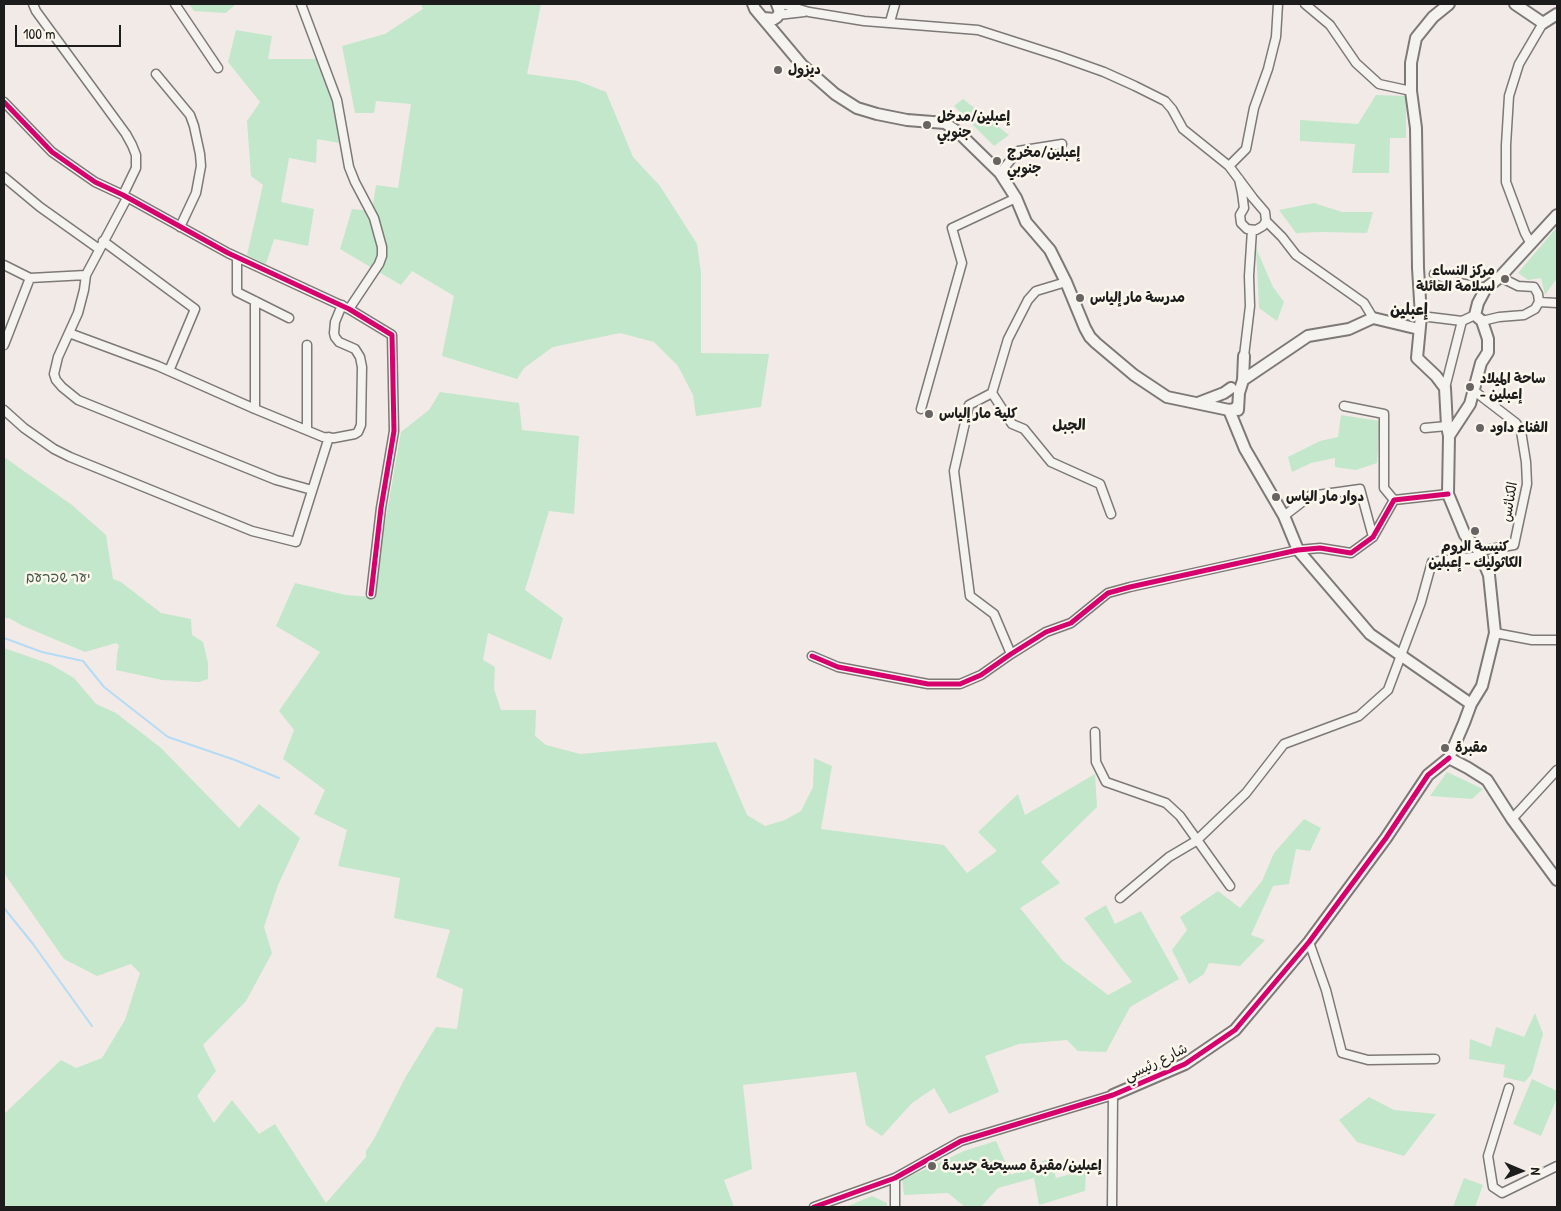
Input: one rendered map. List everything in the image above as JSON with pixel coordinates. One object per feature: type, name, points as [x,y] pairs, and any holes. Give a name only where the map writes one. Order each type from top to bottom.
[{"type":"street","points":[[34,4],[36,11],[132,145],[136,155],[136,168],[125,197],[86,276],[78,313],[58,357],[54,374],[56,380],[78,400],[276,480],[312,490]]},
{"type":"street","points":[[175,4],[218,68]]},
{"type":"street","points":[[69,334],[169,371],[323,437],[341,437],[358,432],[361,425],[362,367],[360,357],[355,349],[340,342],[335,337],[335,322],[380,264],[382,247],[374,218],[349,167],[337,100],[301,4]]},
{"type":"street","points":[[753,4],[755,9],[802,66],[835,94],[857,108],[877,114],[945,123],[958,132],[1000,173],[1016,198],[1026,222],[1050,250],[1085,328],[1096,343],[1134,375],[1167,397],[1231,408]]},
{"type":"street","points":[[777,4],[780,12],[777,17],[779,30],[785,44]]},
{"type":"street","points":[[782,4],[808,12],[864,21],[978,30],[1104,72],[1165,101],[1183,130],[1229,166],[1261,206],[1265,212],[1266,221],[1282,236],[1296,255],[1364,302],[1373,318]]},
{"type":"street","points":[[890,22],[895,4]]},
{"type":"street","points":[[1229,166],[1246,150],[1254,108],[1268,69],[1276,36],[1278,4]]},
{"type":"street","points":[[1305,4],[1330,24],[1356,62],[1379,84],[1412,91]]},
{"type":"street","points":[[1445,388],[1436,376],[1417,358],[1421,316],[1418,268],[1416,128],[1411,63],[1416,38],[1433,17],[1448,4]]},
{"type":"street","points":[[1515,4],[1543,23]]},
{"type":"street","points":[[764,18],[770,20],[808,12]]},
{"type":"street","points":[[1531,244],[1506,182],[1509,96],[1519,64],[1543,23],[1557,14]]},
{"type":"street","points":[[156,74],[190,115],[200,154],[201,172],[196,193],[180,226]]},
{"type":"street","points":[[4,102],[52,152],[95,182],[237,257],[346,307],[392,335],[394,431],[381,508],[371,594]]},
{"type":"street","points":[[1000,173],[1018,151],[1062,144]]},
{"type":"street","points":[[4,177],[40,207],[101,245],[195,309],[169,371]]},
{"type":"street","points":[[1239,180],[1244,208]]},
{"type":"street","points":[[921,409],[962,263],[952,228],[1016,198]]},
{"type":"street","points":[[1261,206],[1253,204],[1244,208],[1240,214],[1241,222],[1247,229],[1252,230],[1260,228],[1266,221]]},
{"type":"street","points":[[1448,431],[1470,404],[1481,364],[1488,352],[1488,339],[1478,318],[1478,302],[1486,288],[1500,277],[1557,215]]},
{"type":"street","points":[[1243,380],[1250,306],[1249,276],[1252,230]]},
{"type":"street","points":[[237,257],[237,292],[289,318]]},
{"type":"street","points":[[4,265],[30,278],[86,276]]},
{"type":"street","points":[[1434,274],[1459,283],[1486,288]]},
{"type":"street","points":[[1421,316],[1462,321],[1524,315],[1535,309],[1539,302],[1538,294],[1534,287],[1518,286],[1500,277]]},
{"type":"street","points":[[4,345],[30,278]]},
{"type":"street","points":[[1011,654],[994,614],[970,596],[954,471],[969,405],[992,393],[1008,339],[1028,300],[1036,291],[1066,282]]},
{"type":"street","points":[[255,301],[255,409]]},
{"type":"street","points":[[1539,302],[1557,302]]},
{"type":"street","points":[[1231,408],[1223,401],[1243,380],[1308,336],[1349,329],[1373,318],[1419,329]]},
{"type":"street","points":[[1462,321],[1445,388],[1448,431],[1448,494],[1465,534],[1480,554],[1489,575],[1495,633],[1482,686],[1470,704],[1449,758],[1486,780],[1557,880]]},
{"type":"street","points":[[307,345],[307,430]]},
{"type":"street","points":[[1244,356],[1232,391],[1231,408],[1245,449],[1284,516],[1298,550],[1370,634],[1470,704]]},
{"type":"street","name":"الكنائس","points":[[1473,390],[1516,423],[1521,431],[1527,484],[1514,545],[1480,554]]},
{"type":"street","points":[[1197,403],[1232,391]]},
{"type":"street","points":[[992,393],[1012,424],[1024,429],[1051,462],[1100,484],[1111,514]]},
{"type":"street","points":[[1344,406],[1384,414],[1384,488],[1394,500]]},
{"type":"street","points":[[4,410],[24,428],[54,449],[252,532],[296,542],[329,437]]},
{"type":"street","points":[[1425,428],[1448,431]]},
{"type":"street","points":[[1284,516],[1310,496],[1360,489],[1374,537]]},
{"type":"street","points":[[1394,500],[1448,494]]},
{"type":"street","points":[[812,656],[838,667],[928,684],[960,684],[981,675],[1046,632],[1071,623],[1108,593],[1298,550],[1320,548],[1351,553],[1374,537],[1394,500]]},
{"type":"street","points":[[1120,898],[1169,857],[1196,840],[1246,793],[1284,744],[1359,716],[1388,690],[1421,602],[1432,562],[1480,554]]},
{"type":"street","points":[[1495,633],[1532,640],[1557,640]]},
{"type":"street","points":[[1095,732],[1096,762],[1106,782],[1166,803],[1180,816],[1230,886]]},
{"type":"street","name":"شارع رئيسي","points":[[814,1207],[895,1178],[961,1141],[1113,1096],[1186,1064],[1235,1030],[1309,942],[1386,838],[1428,775],[1449,758]]},
{"type":"street","points":[[1512,819],[1557,770]]},
{"type":"street","points":[[1309,942],[1326,990],[1342,1053],[1368,1060],[1434,1059]]},
{"type":"street","points":[[1509,1088],[1488,1156],[1493,1187],[1502,1193],[1557,1166]]},
{"type":"street","points":[[1112,1207],[1113,1096]]},
{"type":"street","points":[[895,1178],[895,1207]]},
{"type":"green space","points":[[189,4],[236,4],[226,13],[194,11]]},
{"type":"green space","points":[[421,4],[541,4],[527,74],[578,81],[606,92],[633,157],[660,186],[697,244],[701,273],[701,353],[769,354],[761,407],[696,416],[693,395],[678,366],[654,342],[620,333],[553,347],[524,368],[517,379],[442,356],[454,296],[412,271],[401,285],[340,249],[352,209],[372,211],[376,185],[398,188],[411,104],[376,101],[374,113],[355,113],[342,46],[385,34],[423,9]]},
{"type":"green space","points":[[236,30],[272,36],[268,59],[319,59],[325,71],[345,144],[317,139],[316,163],[289,158],[281,202],[314,209],[308,246],[274,239],[266,264],[247,255],[263,185],[251,176],[247,121],[260,102],[228,62]]},
{"type":"green space","points":[[1376,95],[1406,96],[1406,138],[1390,138],[1389,173],[1352,173],[1355,144],[1300,141],[1300,120],[1358,124]]},
{"type":"green space","points":[[963,99],[1009,135],[994,146],[954,106]]},
{"type":"green space","points":[[1314,203],[1342,212],[1373,212],[1367,233],[1296,233],[1279,210]]},
{"type":"green space","points":[[1557,227],[1557,278],[1545,295],[1541,278],[1528,280],[1518,273]]},
{"type":"green space","points":[[1256,248],[1273,287],[1284,302],[1277,321],[1259,308]]},
{"type":"green space","points":[[440,392],[519,403],[522,430],[579,436],[574,514],[549,511],[525,590],[563,618],[551,660],[488,633],[483,660],[495,667],[494,689],[501,710],[536,710],[535,736],[546,745],[580,754],[716,742],[747,815],[765,826],[785,820],[801,811],[813,787],[814,758],[832,766],[821,829],[944,845],[967,873],[997,851],[978,832],[1018,794],[1025,815],[1095,774],[1097,807],[1041,862],[1060,883],[1020,908],[1063,961],[1108,995],[1132,982],[1084,918],[1106,905],[1115,924],[1141,911],[1179,979],[1130,1007],[1106,1052],[1078,1051],[1067,1040],[1019,1044],[985,1056],[999,1092],[949,1114],[934,1088],[912,1103],[882,1136],[866,1125],[856,1072],[743,1085],[752,1169],[724,1180],[734,1207],[4,1207],[4,1114],[61,1060],[76,1068],[102,1058],[125,1020],[140,973],[131,964],[97,976],[64,959],[4,873],[4,648],[50,664],[74,678],[96,704],[116,713],[161,748],[239,828],[259,804],[300,838],[278,885],[264,927],[272,953],[246,1001],[203,1045],[216,1071],[197,1096],[214,1123],[232,1100],[259,1134],[275,1124],[326,1203],[366,1157],[366,1151],[405,1078],[436,1027],[457,1029],[463,989],[436,977],[450,930],[394,918],[400,878],[338,866],[347,830],[314,814],[325,790],[283,759],[294,730],[279,711],[320,652],[276,626],[295,583],[346,595],[372,597],[401,432],[429,410]]},
{"type":"green space","points":[[1341,415],[1380,421],[1377,463],[1356,470],[1335,467],[1335,458],[1311,463],[1292,472],[1288,457],[1320,441],[1338,437]]},
{"type":"green space","name":"יער שפרעם","points":[[4,457],[72,505],[106,535],[113,579],[121,582],[161,613],[191,619],[192,635],[203,642],[208,663],[208,679],[199,682],[162,680],[116,670],[119,645],[116,643],[85,652],[23,626],[9,618],[4,618]]},
{"type":"green space","points":[[1447,772],[1483,789],[1472,799],[1430,796]]},
{"type":"green space","points":[[1304,819],[1321,828],[1310,851],[1296,849],[1289,884],[1273,886],[1251,935],[1265,940],[1240,966],[1209,963],[1204,974],[1189,984],[1172,950],[1187,930],[1180,917],[1218,891],[1240,908],[1262,881],[1274,853]]},
{"type":"green space","points":[[1535,1013],[1543,1034],[1532,1073],[1525,1082],[1503,1077],[1505,1065],[1469,1059],[1470,1039],[1491,1047],[1496,1027],[1524,1037]]},
{"type":"green space","points":[[1532,1079],[1557,1091],[1557,1098],[1541,1136],[1513,1124]]},
{"type":"green space","points":[[1369,1097],[1394,1110],[1436,1114],[1404,1156],[1357,1142],[1339,1120]]},
{"type":"green space","points":[[996,1141],[1011,1175],[1050,1158],[1056,1178],[1086,1170],[1085,1191],[1039,1205],[1034,1178],[998,1188],[981,1207],[965,1207],[948,1193],[904,1195],[902,1180],[964,1151]]},
{"type":"green space","points":[[1464,1178],[1483,1185],[1475,1207],[1453,1207]]},
{"type":"green space","points":[[872,1196],[887,1203],[887,1207],[846,1207]]},
{"type":"waterway","points":[[4,638],[42,652],[83,661],[104,687],[168,737],[235,760],[279,778]]},
{"type":"waterway","points":[[4,908],[33,944],[92,1026]]},
{"type":"cycle path","points":[[4,102],[52,152],[95,182],[123,195],[228,253],[349,309],[392,335],[394,431],[381,508],[371,594]]},
{"type":"cycle path","points":[[812,656],[838,667],[928,684],[960,684],[981,675],[1046,632],[1071,623],[1108,593],[1298,550],[1320,548],[1351,553],[1373,537],[1394,500],[1448,494]]},
{"type":"cycle path","points":[[814,1207],[895,1178],[961,1141],[1113,1095],[1185,1064],[1235,1030],[1309,942],[1386,838],[1428,775],[1449,758]]},
{"type":"place","name":"ديزول","points":[[778,70]]},
{"type":"place","name":"إعبلين/مدخل جنوبي","points":[[927,125]]},
{"type":"place","name":"إعبلين/مخرج جنوبي","points":[[997,161]]},
{"type":"place","name":"مركز النساء لسلامة العائلة","points":[[1505,279]]},
{"type":"place","name":"مدرسة مار إلياس","points":[[1080,298]]},
{"type":"place","name":"ساحة الميلاد - إعبلين","points":[[1470,387]]},
{"type":"place","name":"كلية مار إلياس","points":[[929,414]]},
{"type":"place","name":"الفناء داود","points":[[1480,428]]},
{"type":"place","name":"دوار مار الياس","points":[[1276,497]]},
{"type":"place","name":"كنيسة الروم الكاثوليك - إعبلين","points":[[1475,531]]},
{"type":"place","name":"مقبرة","points":[[1445,748]]},
{"type":"place","name":"إعبلين/مقبرة مسيحية جديدة","points":[[932,1166]]},
{"type":"district","name":"إعبلين","points":[[1409,311]]},
{"type":"district","name":"الجبل","points":[[1069,426]]}]
